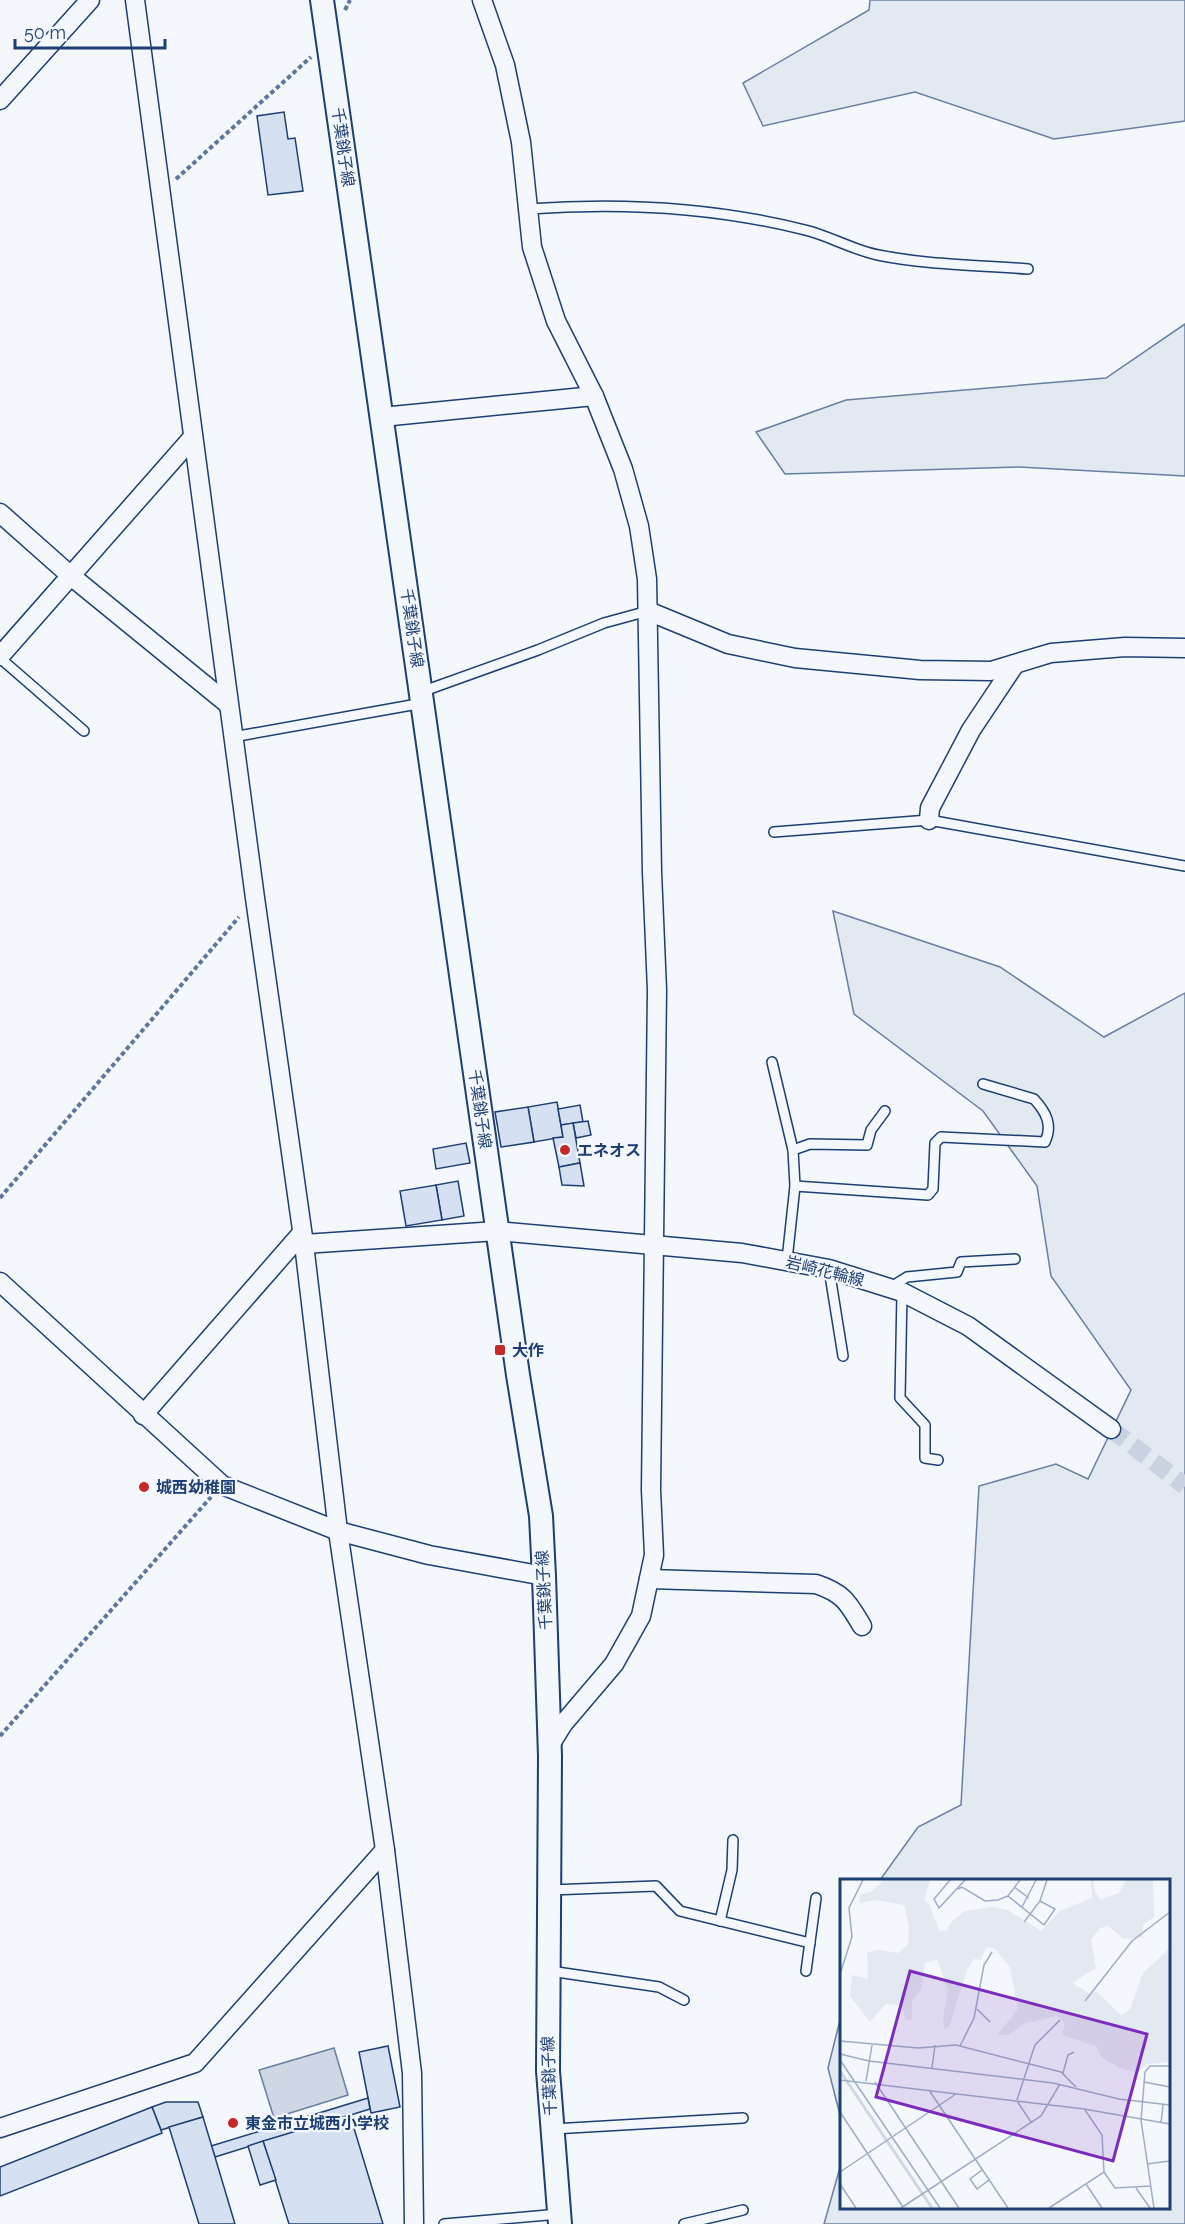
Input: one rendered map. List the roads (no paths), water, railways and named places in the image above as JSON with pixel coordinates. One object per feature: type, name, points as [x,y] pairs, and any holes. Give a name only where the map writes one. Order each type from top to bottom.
[{"type":"street","points":[[0,100],[90,0]]},
{"type":"street","points":[[135,0],[228,704],[303,1239],[338,1531],[385,1850],[412,2073],[414,2224]]},
{"type":"street","name":"千葉銚子線","points":[[322,0],[497,1231],[541,1516],[550,1745],[550,1890],[547,1971],[551,2130],[560,2219]]},
{"type":"street","points":[[482,0],[505,65],[521,142],[532,247],[556,321],[594,396],[623,469],[639,526],[647,579],[652,872],[657,990],[651,1490],[654,1555],[641,1617],[614,1664],[563,1724],[550,1745]]},
{"type":"street","points":[[381,417],[594,396]]},
{"type":"street","points":[[0,657],[193,437]]},
{"type":"street","points":[[0,513],[71,576],[228,704]]},
{"type":"street","points":[[648,611],[728,644],[795,657],[920,670],[991,671],[1051,653],[1125,647],[1185,648]]},
{"type":"street","points":[[929,820],[930,808],[971,730],[1015,664]]},
{"type":"street","name":"岩崎花輪線","points":[[303,1239],[497,1231],[742,1253],[829,1269],[895,1290],[968,1326],[1111,1429]]},
{"type":"street","points":[[142,1415],[303,1239]]},
{"type":"street","points":[[0,1282],[142,1415],[222,1485],[338,1531],[429,1555],[544,1576]]},
{"type":"street","points":[[649,1579],[816,1584],[833,1590],[847,1600],[862,1626]]},
{"type":"street","points":[[0,2128],[195,2063],[385,1850]]},
{"type":"lane","points":[[528,209],[599,206],[723,212],[807,231],[878,255],[1028,269]]},
{"type":"lane","points":[[233,737],[422,697],[604,623],[648,611]]},
{"type":"lane","points":[[0,657],[84,731]]},
{"type":"lane","points":[[774,832],[929,820],[1185,866]]},
{"type":"lane","points":[[772,1062],[793,1150],[795,1186],[787,1260]]},
{"type":"lane","points":[[795,1186],[928,1195],[933,1189],[935,1143],[941,1137],[1045,1142],[1050,1131],[1048,1120],[1034,1098],[983,1084]]},
{"type":"lane","points":[[793,1150],[810,1144],[867,1145],[871,1130],[885,1111]]},
{"type":"lane","points":[[938,1460],[925,1458],[925,1425],[900,1398],[895,1290],[907,1277],[957,1272],[961,1262],[1016,1259]]},
{"type":"lane","points":[[829,1269],[843,1356]]},
{"type":"lane","points":[[720,1921],[732,1870],[733,1840]]},
{"type":"lane","points":[[550,1890],[656,1886],[680,1911],[810,1943]]},
{"type":"lane","points":[[806,1971],[816,1898]]},
{"type":"lane","points":[[547,1971],[659,1987],[684,2000]]},
{"type":"lane","points":[[551,2130],[743,2118]]},
{"type":"lane","points":[[684,2224],[743,2210]]},
{"type":"lane","points":[[444,2224],[560,2219]]},
{"type":"tunnel","points":[[1111,1429],[1185,1486]]},
{"type":"place","name":"エネオス","points":[[565,1150]]},
{"type":"place","name":"大作","points":[[500,1350]]},
{"type":"place","name":"城西幼稚園","points":[[144,1487]]},
{"type":"place","name":"東金市立城西小学校","points":[[233,2123]]}]
